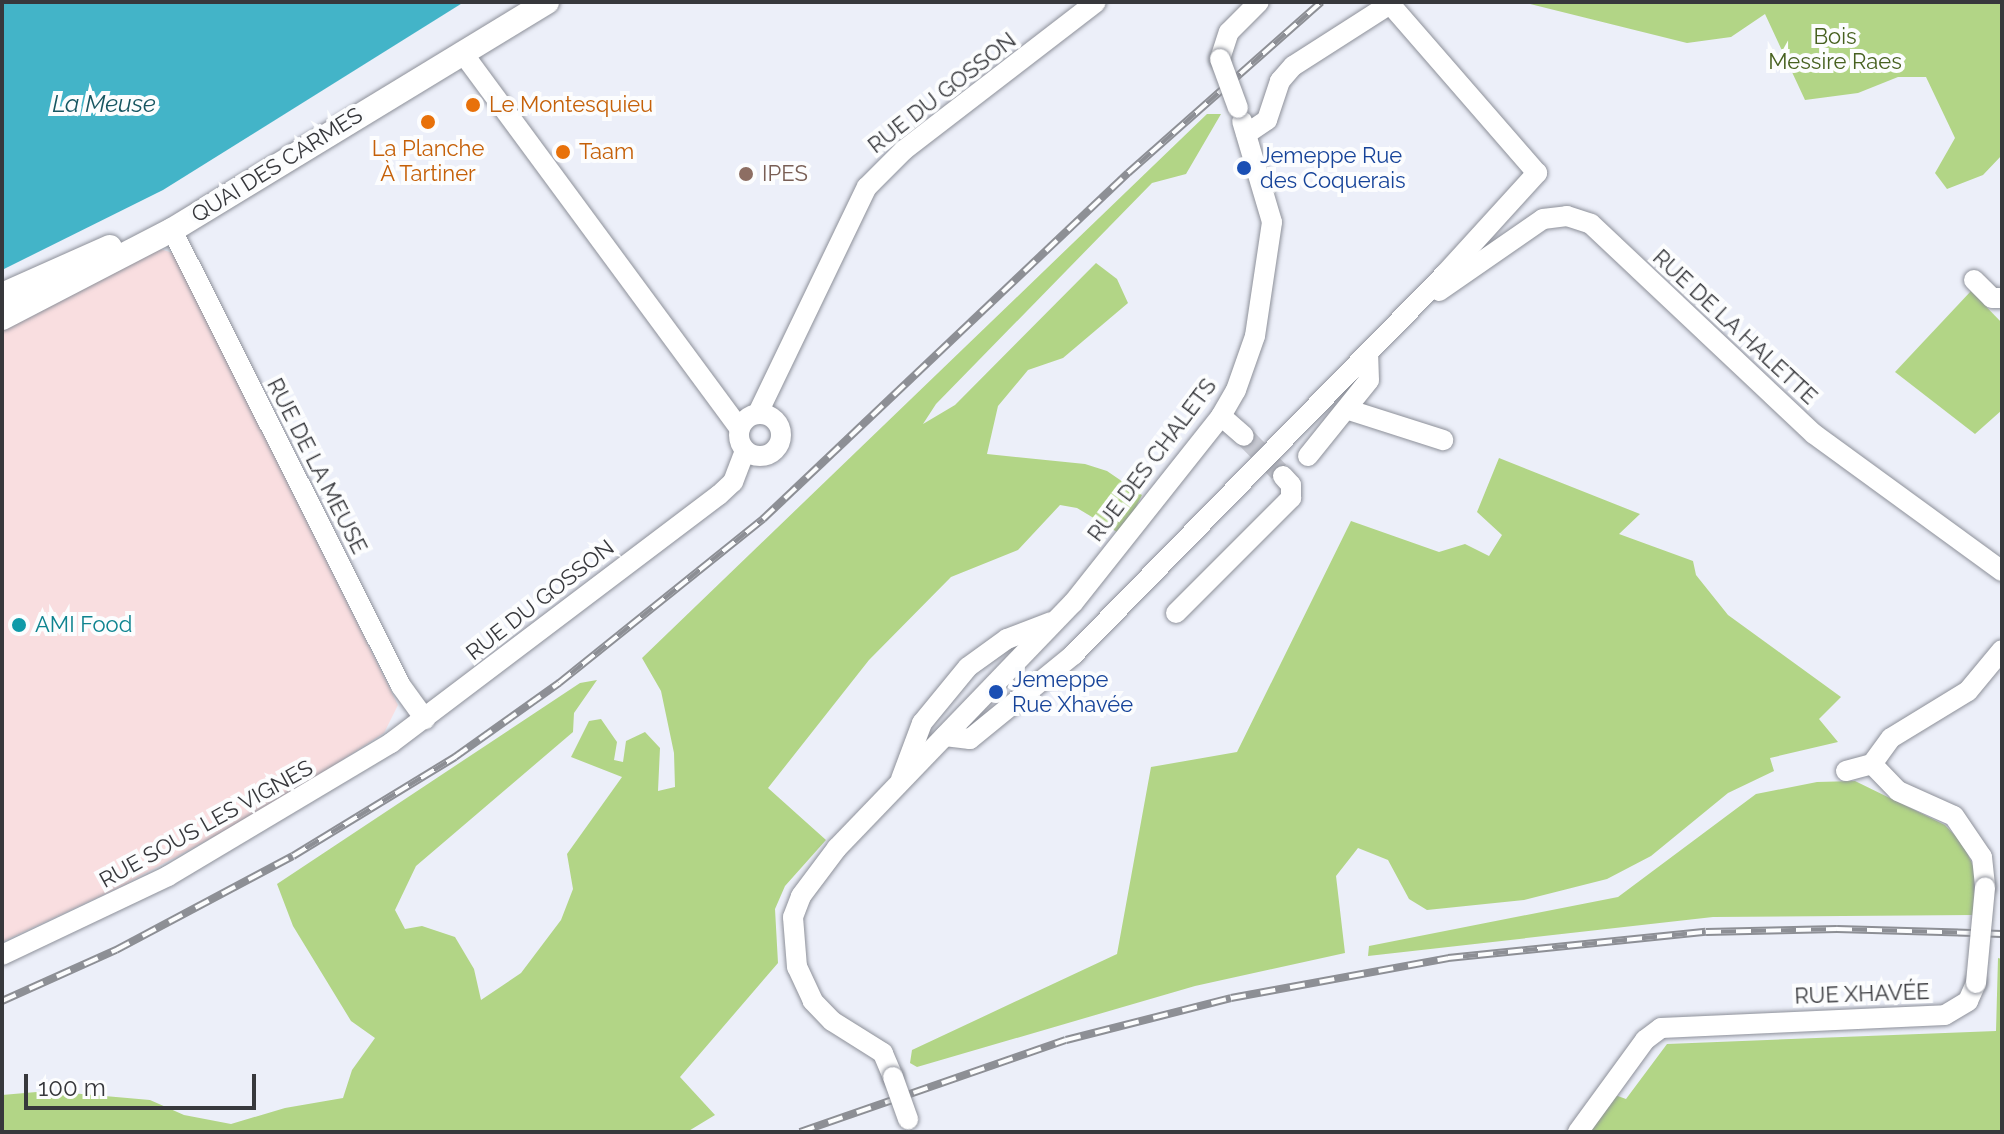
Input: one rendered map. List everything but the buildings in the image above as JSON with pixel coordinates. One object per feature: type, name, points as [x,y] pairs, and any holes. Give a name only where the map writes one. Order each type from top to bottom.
[{"type":"main road","name":"QUAI DES CARMES","points":[[2,295],[167,215],[516,2]]},
{"type":"main road","name":"QUAI DES CARMES","points":[[2,318],[172,230],[547,2]]},
{"type":"street","name":"RUE DU GOSSON","points":[[740,429],[758,413],[867,187],[904,150],[1096,2]]},
{"type":"street","name":"RUE DES CHALETS","points":[[910,1126],[883,1053],[832,1021],[813,1001],[791,941],[801,896],[837,848],[1057,621],[1221,416],[1255,336],[1271,240],[1270,207],[1220,59],[1229,32],[1259,2]]},
{"type":"street","points":[[945,736],[970,739],[1073,655],[1368,355],[1537,173],[1395,6],[1383,5],[1285,74],[1267,120],[1246,134]]},
{"type":"street","points":[[462,52],[740,429],[745,451],[767,456],[782,440],[774,418],[758,413]]},
{"type":"street","name":"RUE DE LA HALETTE","points":[[1428,292],[1449,287],[1543,219],[1567,216],[1591,224],[1814,434],[2002,571]]},
{"type":"street","name":"RUE DE LA MEUSE","points":[[172,230],[401,686],[425,719]]},
{"type":"street","points":[[1974,280],[1992,298],[2002,298]]},
{"type":"street","points":[[1308,456],[1349,410],[1369,380],[1368,355]]},
{"type":"street","points":[[1349,410],[1443,440]]},
{"type":"street","points":[[1221,416],[1244,436]]},
{"type":"street","name":"RUE DU GOSSON","points":[[425,719],[719,495],[733,482],[745,451]]},
{"type":"street","points":[[1176,613],[1291,498],[1291,485],[1283,476]]},
{"type":"street","name":"RUE DES CHALETS","points":[[900,783],[922,723],[968,667],[1007,639],[1057,621]]},
{"type":"street","points":[[1846,771],[1872,764],[1891,738],[1968,691],[2002,650]]},
{"type":"street","name":"RUE SOUS LES VIGNES","points":[[2,955],[132,895],[249,831],[425,719]]},
{"type":"street","name":"RUE XHAVÉE","points":[[1578,1132],[1645,1040],[1661,1028],[1945,1015],[1968,1001],[1976,983],[1985,887],[1982,857],[1954,816],[1898,791],[1872,764]]},
{"type":"shaded area","points":[[160,249],[173,253],[398,705],[384,733],[272,805],[124,885],[2,942],[2,326]]},
{"type":"green space","name":"Bois Messire Raes","points":[[1522,2],[2002,2],[2002,155],[1983,175],[1947,189],[1935,173],[1955,138],[1926,77],[1898,77],[1858,93],[1805,100],[1765,14],[1731,37],[1687,43]]},
{"type":"green space","points":[[1207,114],[1221,114],[1186,174],[1152,183],[936,404],[923,424],[955,405],[1096,263],[1117,279],[1128,303],[1063,358],[1028,370],[998,406],[987,454],[1085,464],[1107,471],[1142,495],[1122,535],[1077,508],[1060,505],[1018,550],[951,577],[869,660],[768,788],[826,840],[785,886],[775,909],[778,963],[680,1077],[715,1115],[687,1132],[2,1132],[2,1095],[48,1091],[150,1100],[184,1115],[231,1124],[285,1108],[343,1098],[352,1070],[375,1038],[351,1021],[293,926],[277,884],[580,683],[597,680],[574,713],[573,732],[416,866],[395,910],[405,929],[422,926],[455,937],[474,969],[481,1000],[521,973],[561,920],[573,889],[567,854],[622,777],[571,757],[589,721],[601,719],[617,742],[614,760],[623,762],[626,741],[645,732],[660,748],[658,791],[675,787],[674,753],[661,691],[642,658]]},
{"type":"green space","points":[[1971,291],[2002,323],[2002,410],[1975,434],[1895,372]]},
{"type":"green space","points":[[1499,458],[1640,514],[1619,534],[1693,561],[1696,575],[1728,615],[1841,697],[1819,719],[1838,742],[1770,758],[1774,771],[1728,793],[1651,856],[1607,879],[1524,900],[1427,910],[1409,899],[1388,860],[1358,848],[1336,876],[1345,953],[1195,986],[917,1067],[910,1063],[912,1050],[1117,954],[1151,767],[1237,752],[1351,521],[1439,552],[1465,544],[1489,556],[1502,535],[1477,512]]},
{"type":"green space","points":[[1855,781],[1945,825],[1963,844],[1975,870],[1973,915],[1713,917],[1368,956],[1369,946],[1618,897],[1756,794],[1817,782]]},
{"type":"green space","points":[[1998,958],[2002,959],[2002,1132],[1586,1132],[1615,1095],[1626,1099],[1667,1044],[1996,1031]]},
{"type":"water","name":"La Meuse","points":[[2,2],[464,2],[163,190],[2,270]]},
{"type":"tunnel","points":[[1244,436],[1283,476]]},
{"type":"railway","points":[[2,1001],[116,950],[293,856],[455,757],[559,683],[763,519],[1128,173],[1321,2]]},
{"type":"railway","points":[[800,1132],[1066,1040],[1231,998],[1448,958],[1706,932],[1837,929],[2002,934]]},
{"type":"place","name":"Le Montesquieu","points":[[473,105]]},
{"type":"place","name":"La Planche À Tartiner","points":[[428,122]]},
{"type":"place","name":"Taam","points":[[563,152]]},
{"type":"place","name":"Jemeppe Rue des Coquerais","points":[[1244,168]]},
{"type":"place","name":"IPES","points":[[746,174]]},
{"type":"place","name":"AMI Food","points":[[19,625]]},
{"type":"place","name":"Jemeppe Rue Xhavée","points":[[996,692]]}]
